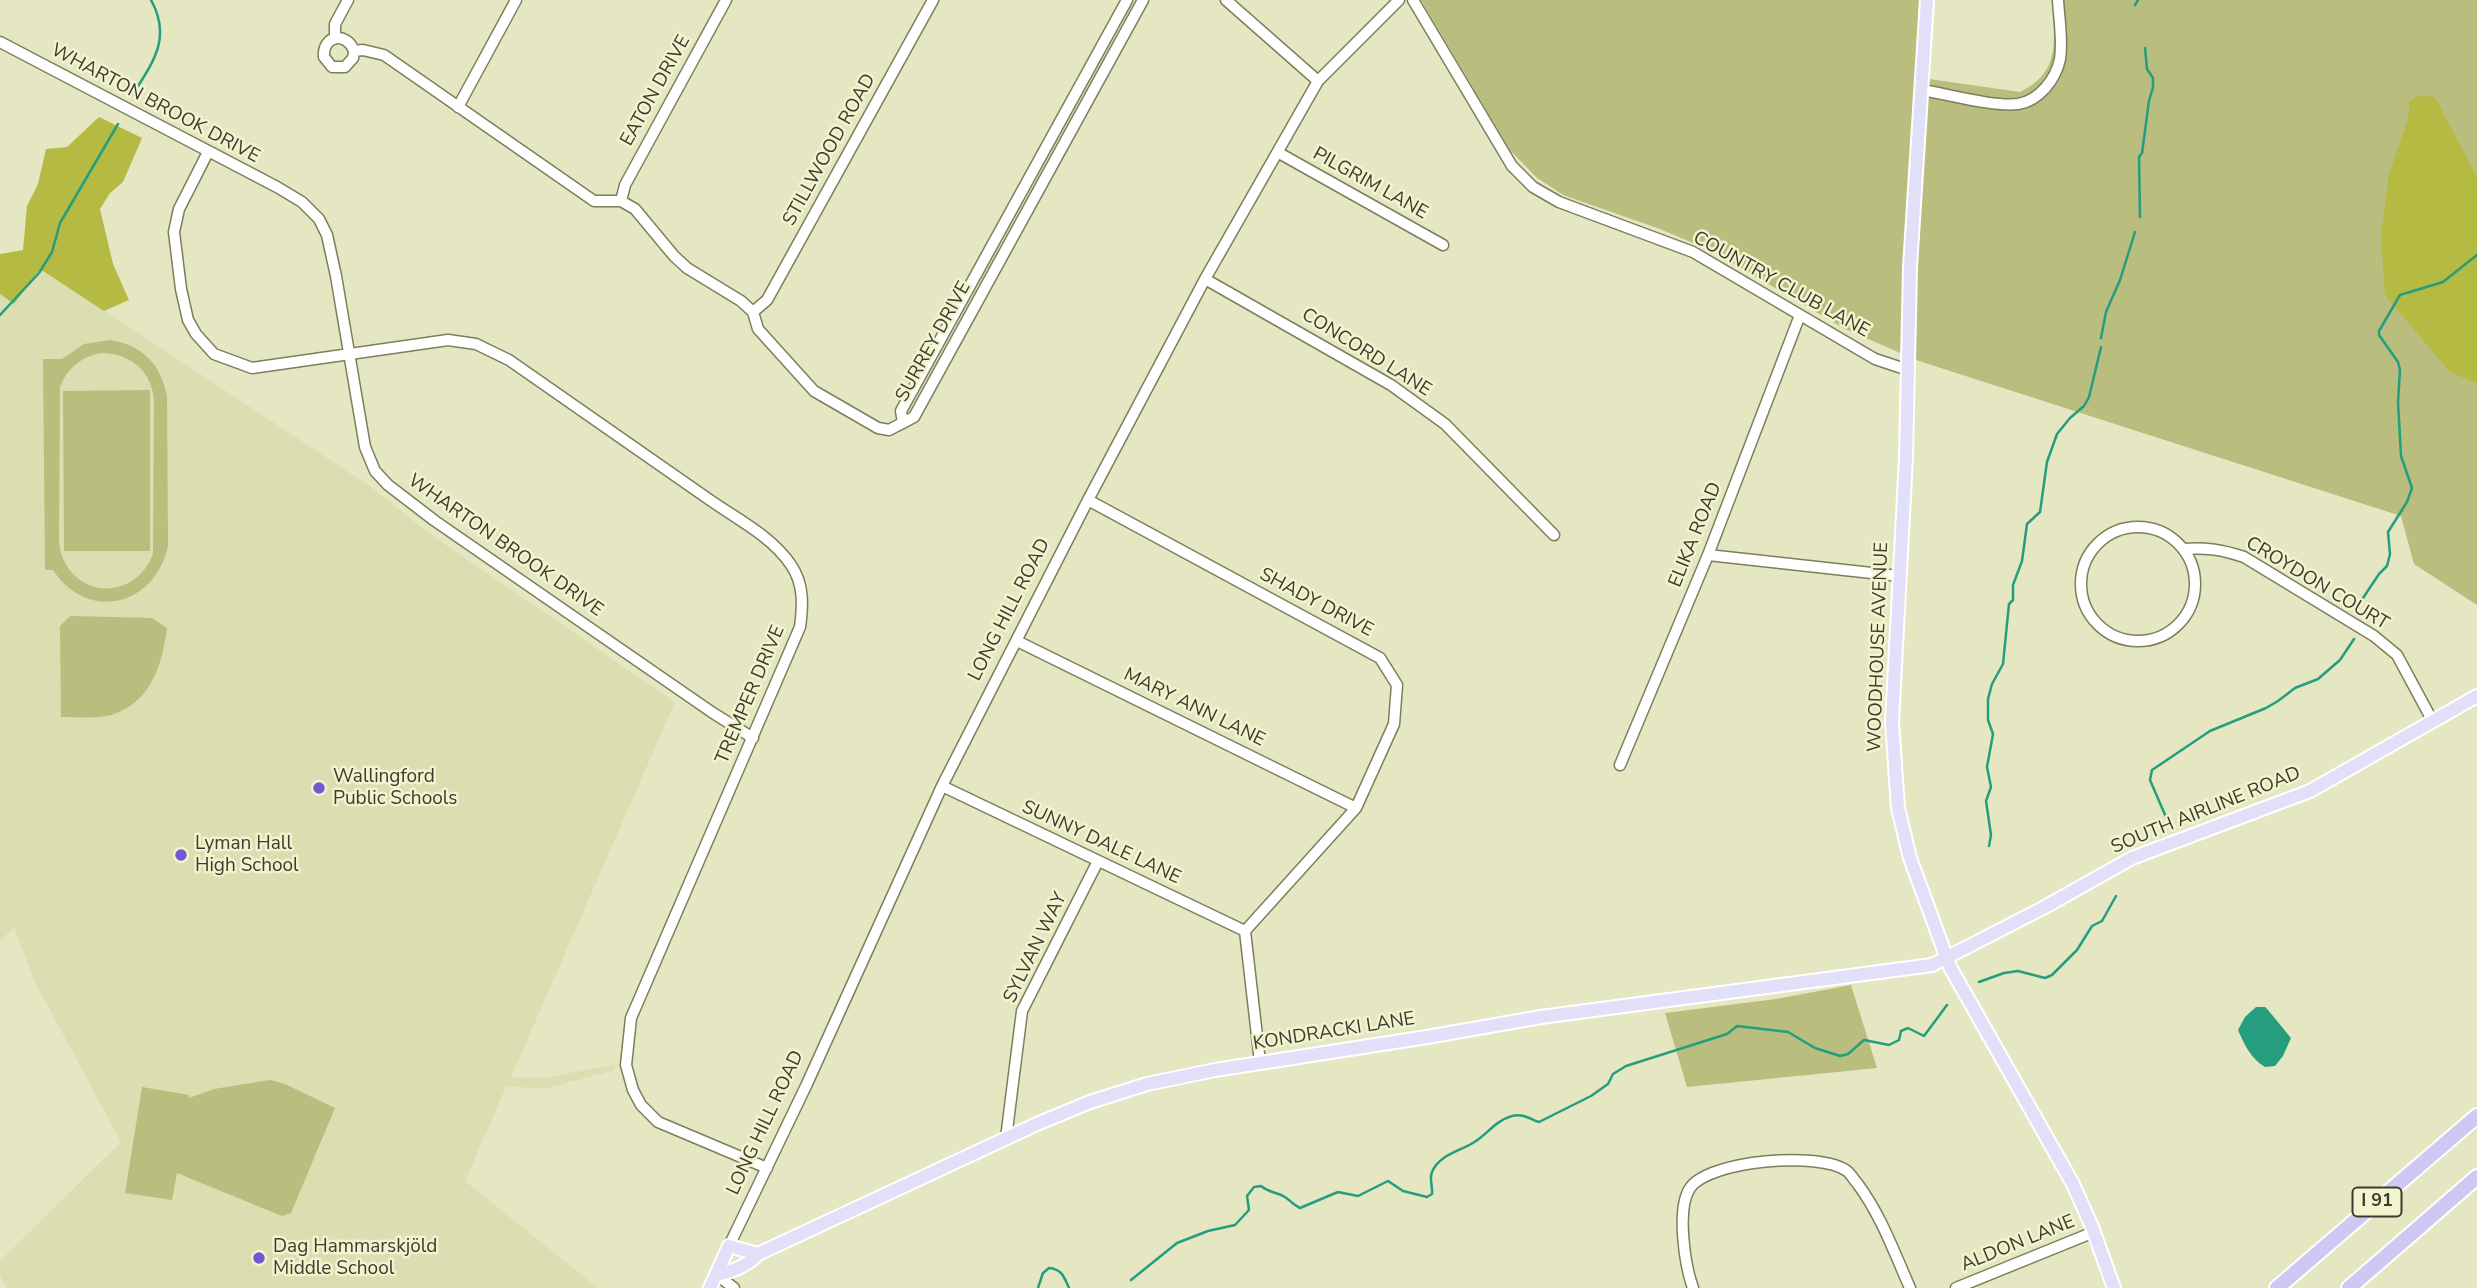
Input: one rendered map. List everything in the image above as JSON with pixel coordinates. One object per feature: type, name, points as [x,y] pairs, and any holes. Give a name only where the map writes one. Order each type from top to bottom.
[{"type":"highway","name":"I 91","points":[[2277,1288],[2477,1116]]},
{"type":"highway","name":"I 91","points":[[2349,1288],[2477,1177]]},
{"type":"main road","name":"WOODHOUSE AVENUE","points":[[1927,0],[1910,267],[1892,722],[1896,791],[1905,844],[1946,958],[1973,1012],[2061,1162],[2094,1232],[2114,1288]]},
{"type":"main road","name":"SOUTH AIRLINE ROAD","points":[[1946,958],[2132,858],[2301,796],[2477,696]]},
{"type":"main road","name":"KONDRACKI LANE","points":[[716,1275],[735,1270],[752,1261],[758,1254],[1006,1138],[1130,1088],[1188,1074],[1552,1015],[1932,965],[1946,958]]},
{"type":"main road","points":[[729,1247],[758,1254]]},
{"type":"main road","name":"LONG HILL ROAD","points":[[716,1275],[729,1247]]},
{"type":"main road","points":[[710,1288],[716,1275]]},
{"type":"street","points":[[335,38],[335,24],[348,0]]},
{"type":"street","points":[[458,107],[516,0]]},
{"type":"street","name":"EATON DRIVE","points":[[621,201],[625,185],[726,0]]},
{"type":"street","name":"STILLWOOD ROAD","points":[[753,312],[767,300],[933,0]]},
{"type":"street","name":"SURREY DRIVE","points":[[1127,0],[901,411],[903,423],[914,417],[1143,0]]},
{"type":"street","points":[[1226,0],[1318,81]]},
{"type":"street","name":"LONG HILL ROAD","points":[[729,1247],[942,786],[1205,279],[1318,81],[1399,0]]},
{"type":"street","name":"COUNTRY CLUB LANE","points":[[1413,0],[1512,166],[1533,187],[1559,202],[1692,253],[1875,359],[1908,370]]},
{"type":"street","points":[[1922,90],[2018,104],[2035,97],[2045,89],[2060,59],[2058,0]]},
{"type":"street","points":[[335,38],[345,39],[354,51],[350,63],[345,67],[332,67],[327,63],[323,51],[330,40],[335,38]]},
{"type":"street","name":"WHARTON BROOK DRIVE","points":[[0,42],[293,197],[319,219],[327,234],[365,447],[375,471],[388,485],[446,528],[753,738]]},
{"type":"street","points":[[354,51],[363,50],[384,55],[594,201],[621,201],[635,209],[687,268],[741,301],[753,312],[758,329],[814,391],[878,428],[889,430],[903,423]]},
{"type":"street","name":"TREMPER DRIVE","points":[[208,152],[179,209],[174,232],[188,320],[195,334],[214,354],[252,368],[448,340],[485,347],[527,372],[779,551],[793,568],[802,590],[802,612],[794,644],[631,1018],[626,1058],[633,1090],[641,1105],[658,1122],[767,1168]]},
{"type":"street","name":"PILGRIM LANE","points":[[1279,153],[1443,245]]},
{"type":"street","name":"CONCORD LANE","points":[[1205,279],[1391,385],[1445,424],[1554,535]]},
{"type":"street","name":"ELIKA ROAD","points":[[1620,765],[1708,555],[1800,315]]},
{"type":"street","name":"SHADY DRIVE","points":[[1088,500],[1380,658],[1398,685],[1394,724],[1356,808],[1245,931]]},
{"type":"street","points":[[2130,527],[2145,527],[2173,538],[2183,549],[2193,569],[2195,591],[2191,606],[2173,629],[2152,639],[2130,641],[2115,637],[2102,629],[2092,618],[2082,598],[2081,576],[2084,562],[2103,538],[2130,527]]},
{"type":"street","name":"CROYDON COURT","points":[[2183,549],[2222,549],[2244,557],[2374,636],[2397,655],[2432,720]]},
{"type":"street","points":[[1708,555],[1899,576]]},
{"type":"street","name":"MARY ANN LANE","points":[[1017,640],[1356,808]]},
{"type":"street","name":"SUNNY DALE LANE","points":[[942,786],[1245,931]]},
{"type":"street","name":"SYLVAN WAY","points":[[1006,1138],[1022,1011],[1098,861]]},
{"type":"street","points":[[1245,931],[1260,1062]]},
{"type":"street","points":[[1693,1288],[1683,1242],[1684,1210],[1689,1189],[1702,1177],[1744,1164],[1799,1160],[1828,1163],[1848,1171],[1874,1206],[1910,1288]]},
{"type":"street","name":"ALDON LANE","points":[[1956,1288],[2094,1232]]},
{"type":"street","points":[[716,1275],[734,1288]]},
{"type":"shaded area","points":[[1421,0],[1919,0],[1915,77],[2020,92],[2034,84],[2049,64],[2054,41],[2052,0],[2477,0],[2477,605],[2414,564],[2401,516],[1919,361],[1845,329],[1712,251],[1660,229],[1563,195],[1536,177],[1510,150]]},
{"type":"shaded area","points":[[2421,95],[2435,98],[2477,177],[2477,383],[2450,372],[2385,295],[2381,237],[2389,174],[2407,122],[2410,101]]},
{"type":"shaded area","points":[[99,117],[142,138],[123,182],[110,193],[100,209],[113,264],[129,300],[104,311],[40,269],[14,304],[0,294],[0,254],[23,250],[27,206],[38,184],[46,149],[67,147]]},
{"type":"shaded area","name":"Wallingford Public Schools","points":[[40,268],[371,487],[430,534],[675,702],[511,1077],[548,1077],[614,1065],[615,1070],[548,1088],[506,1087],[465,1181],[598,1288],[7,1288],[0,1276],[0,1261],[121,1142],[34,980],[14,927],[0,941],[0,294],[14,304]]},
{"type":"shaded area","points":[[110,340],[141,351],[160,374],[167,396],[168,546],[161,566],[149,583],[135,594],[119,600],[101,602],[84,597],[67,587],[53,570],[45,570],[43,359],[62,359],[84,344]],"holes":[[[101,353],[112,354],[138,366],[149,380],[152,390],[153,554],[143,571],[131,582],[116,588],[100,588],[73,574],[64,560],[59,541],[60,387],[71,369],[87,357]]]},
{"type":"shaded area","points":[[150,390],[150,551],[64,551],[63,391]]},
{"type":"shaded area","points":[[70,616],[152,618],[167,628],[158,669],[136,702],[111,715],[61,717],[60,626]]},
{"type":"shaded area","points":[[1851,985],[1877,1068],[1687,1087],[1665,1013],[1776,999]]},
{"type":"shaded area","points":[[270,1080],[285,1084],[335,1108],[291,1213],[282,1216],[177,1173],[172,1200],[125,1193],[142,1087],[189,1095],[189,1098],[214,1089]]},
{"type":"water","points":[[2256,1007],[2265,1007],[2291,1038],[2275,1066],[2265,1067],[2256,1060],[2245,1046],[2238,1030],[2245,1017]]},
{"type":"waterway","points":[[133,94],[153,60],[160,38],[160,26],[151,0]]},
{"type":"waterway","points":[[2135,5],[2138,0]]},
{"type":"waterway","points":[[2140,217],[2139,157],[2142,153],[2153,87],[2153,78],[2147,69],[2145,48]]},
{"type":"waterway","points":[[0,315],[39,273],[52,252],[60,223],[118,124]]},
{"type":"waterway","points":[[2101,338],[2106,312],[2120,280],[2135,232]]},
{"type":"waterway","points":[[2355,610],[2387,566],[2390,554],[2388,532],[2407,502],[2412,488],[2401,456],[2398,402],[2400,370],[2379,331],[2400,295],[2443,282],[2477,255]]},
{"type":"waterway","points":[[1989,846],[1991,835],[1986,801],[1991,787],[1987,767],[1993,734],[1988,720],[1988,699],[1992,684],[2003,664],[2013,585],[2022,561],[2027,524],[2040,512],[2047,462],[2057,434],[2084,406],[2089,397],[2101,347]]},
{"type":"waterway","points":[[2172,831],[2150,780],[2152,770],[2210,731],[2266,708],[2295,688],[2318,679],[2340,660],[2354,639]]},
{"type":"waterway","points":[[1979,982],[2018,971],[2045,978],[2052,975],[2077,950],[2092,926],[2102,921],[2116,896]]},
{"type":"waterway","points":[[1131,1280],[1177,1243],[1208,1231],[1235,1225],[1249,1210],[1247,1196],[1254,1187],[1261,1186],[1282,1195],[1300,1208],[1338,1192],[1358,1196],[1388,1181],[1403,1191],[1427,1197],[1432,1194],[1432,1172],[1445,1157],[1476,1141],[1507,1118],[1519,1115],[1539,1122],[1591,1096],[1608,1084],[1613,1074],[1626,1066],[1727,1034],[1737,1026],[1788,1032],[1815,1048],[1840,1056],[1848,1054],[1864,1040],[1889,1045],[1899,1040],[1901,1031],[1908,1028],[1924,1036],[1947,1005]]},
{"type":"waterway","points":[[1038,1288],[1043,1273],[1049,1268],[1060,1272],[1069,1288]]},
{"type":"place","name":"Wallingford Public Schools","points":[[319,788]]},
{"type":"place","name":"Lyman Hall High School","points":[[181,855]]},
{"type":"place","name":"Dag Hammarskjöld Middle School","points":[[259,1258]]}]
